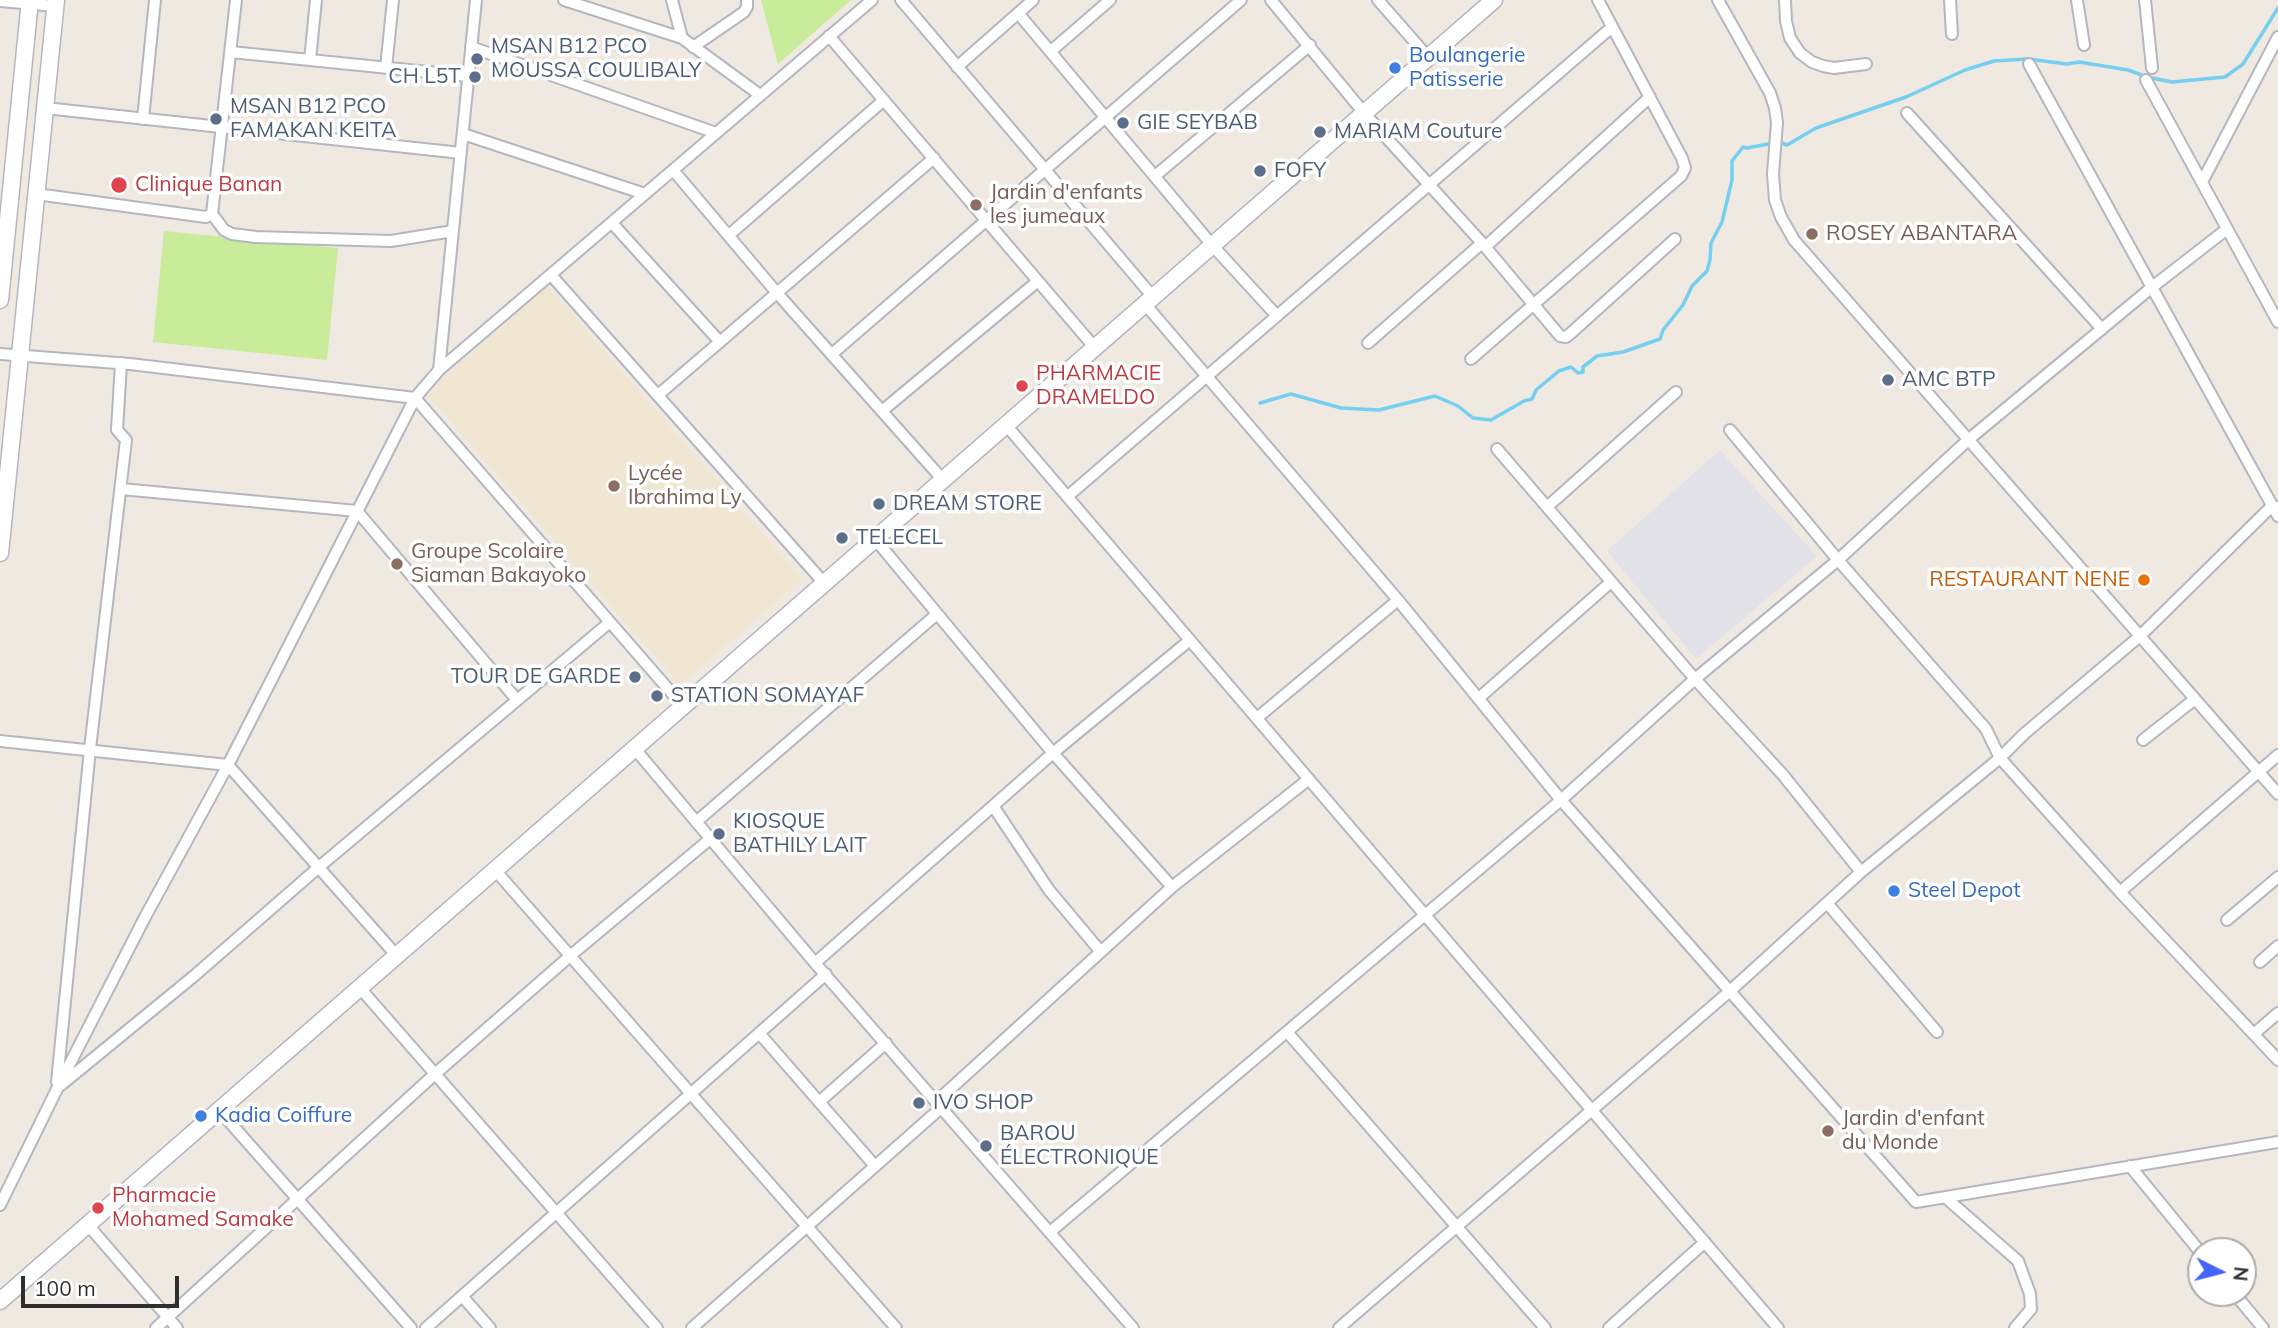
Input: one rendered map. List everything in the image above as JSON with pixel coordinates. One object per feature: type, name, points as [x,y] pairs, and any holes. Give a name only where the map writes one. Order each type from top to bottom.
[{"type":"main road","points":[[0,300],[29,2]]},
{"type":"main road","points":[[0,553],[56,3]]},
{"type":"main road","points":[[0,1301],[1149,301],[1486,3]]},
{"type":"street","points":[[144,119],[155,0]]},
{"type":"street","points":[[236,0],[212,214],[224,230],[232,234],[256,237],[391,241],[453,231]]},
{"type":"street","points":[[310,60],[316,0]]},
{"type":"street","points":[[386,68],[393,0]]},
{"type":"street","points":[[439,370],[476,0]]},
{"type":"street","points":[[564,0],[682,38],[760,95]]},
{"type":"street","points":[[672,0],[682,38]]},
{"type":"street","points":[[693,47],[744,12],[747,0]]},
{"type":"street","points":[[0,1206],[57,1088],[144,919],[228,765],[415,398],[439,370],[872,0]]},
{"type":"street","points":[[901,0],[1045,170],[1206,377],[1480,697],[1561,800],[1916,1202],[2278,1142]]},
{"type":"street","points":[[957,67],[1033,0]]},
{"type":"street","points":[[1051,51],[1110,0]]},
{"type":"street","points":[[832,354],[1241,0]]},
{"type":"street","points":[[1271,0],[1364,113],[1484,245],[1560,336],[1566,337],[1675,239]]},
{"type":"street","points":[[1378,0],[1428,57]]},
{"type":"street","points":[[1471,359],[1681,176],[1685,168],[1598,0]]},
{"type":"street","points":[[1718,0],[1776,108],[1775,200],[1781,218],[1794,240],[2278,794]]},
{"type":"street","points":[[1785,0],[1790,38],[1800,53],[1812,62],[1834,68],[1866,64]]},
{"type":"street","points":[[1950,0],[1952,34]]},
{"type":"street","points":[[2077,0],[2084,45]]},
{"type":"street","points":[[2145,0],[2152,68]]},
{"type":"street","points":[[0,1],[56,3]]},
{"type":"street","points":[[1018,13],[1212,245],[1277,316]]},
{"type":"street","points":[[1068,496],[1612,27]]},
{"type":"street","points":[[829,36],[1095,348]]},
{"type":"street","points":[[2202,182],[2278,37]]},
{"type":"street","points":[[1154,176],[1310,45]]},
{"type":"street","points":[[471,47],[716,133]]},
{"type":"street","points":[[231,52],[468,76]]},
{"type":"street","points":[[1339,1328],[1730,991],[1861,872],[2000,758],[2024,734],[2140,636],[2276,510],[2029,64]]},
{"type":"street","points":[[2146,80],[2278,322]]},
{"type":"street","points":[[1368,343],[1484,245],[1650,97]]},
{"type":"street","points":[[729,235],[884,100]]},
{"type":"street","points":[[45,108],[461,153]]},
{"type":"street","points":[[1907,113],[2102,329]]},
{"type":"street","points":[[463,134],[645,194]]},
{"type":"street","points":[[658,396],[934,158]]},
{"type":"street","points":[[673,170],[777,293],[943,480]]},
{"type":"street","points":[[36,194],[206,216],[212,214]]},
{"type":"street","points":[[612,223],[719,342]]},
{"type":"street","points":[[1050,1232],[1289,1033],[1561,800],[1695,680],[1838,560],[1968,440],[2151,288],[2227,229]]},
{"type":"street","points":[[551,275],[824,583]]},
{"type":"street","points":[[882,411],[1038,281]]},
{"type":"street","points":[[0,354],[121,363],[415,398],[683,706]]},
{"type":"street","points":[[57,1088],[90,749],[126,440],[117,430],[121,363]]},
{"type":"street","points":[[1547,507],[1676,392]]},
{"type":"street","points":[[1006,425],[1778,1328]]},
{"type":"street","points":[[1730,430],[1838,560],[1986,729],[2000,758],[2120,892],[2278,1060]]},
{"type":"street","points":[[1497,449],[1695,680],[1783,775],[1861,872]]},
{"type":"street","points":[[121,489],[357,511],[517,700]]},
{"type":"street","points":[[875,539],[1053,753],[1172,887]]},
{"type":"street","points":[[1480,697],[1611,582]]},
{"type":"street","points":[[1257,718],[1398,600]]},
{"type":"street","points":[[696,822],[937,614]]},
{"type":"street","points":[[57,1088],[194,976],[319,866],[610,622]]},
{"type":"street","points":[[816,963],[1053,753],[1191,640]]},
{"type":"street","points":[[2143,740],[2195,699]]},
{"type":"street","points":[[0,741],[228,765],[397,956]]},
{"type":"street","points":[[635,748],[825,974],[1133,1328]]},
{"type":"street","points":[[2120,892],[2278,755]]},
{"type":"street","points":[[692,1328],[875,1166],[1172,887],[1309,779]]},
{"type":"street","points":[[993,806],[1049,890],[1101,952]]},
{"type":"street","points":[[156,1328],[435,1074],[710,839]]},
{"type":"street","points":[[495,870],[896,1328]]},
{"type":"street","points":[[2227,920],[2278,877]]},
{"type":"street","points":[[1827,903],[1937,1032]]},
{"type":"street","points":[[2260,962],[2278,946]]},
{"type":"street","points":[[426,1328],[825,974]]},
{"type":"street","points":[[360,988],[657,1328]]},
{"type":"street","points":[[2255,1033],[2278,1013]]},
{"type":"street","points":[[759,1033],[875,1166]]},
{"type":"street","points":[[1289,1033],[1545,1328]]},
{"type":"street","points":[[819,1102],[886,1043]]},
{"type":"street","points":[[219,1110],[411,1328]]},
{"type":"street","points":[[2130,1166],[2188,1237]]},
{"type":"street","points":[[1945,1197],[2018,1261],[2030,1294],[2031,1309],[2015,1328]]},
{"type":"street","points":[[88,1225],[177,1328]]},
{"type":"street","points":[[1609,1328],[1705,1242]]},
{"type":"street","points":[[462,1296],[490,1328]]},
{"type":"street","points":[[2246,1307],[2263,1328]]},
{"type":"shaded area","name":"Lycée Ibrahima Ly","points":[[548,286],[802,579],[680,685],[426,393]]},
{"type":"shaded area","points":[[1720,450],[1817,556],[1696,659],[1607,551]]},
{"type":"green space","points":[[761,0],[851,0],[778,64]]},
{"type":"green space","points":[[164,231],[338,248],[327,360],[153,342]]},
{"type":"waterway","points":[[1260,403],[1291,394],[1341,408],[1379,410],[1435,396],[1458,406],[1473,418],[1491,420],[1532,399],[1536,390],[1559,371],[1571,367],[1578,373],[1583,372],[1583,367],[1597,356],[1623,352],[1660,339],[1663,330],[1683,305],[1692,286],[1707,271],[1711,243],[1722,222],[1732,180],[1732,161],[1743,147],[1779,142],[1787,145],[1816,128],[1906,97],[1965,70],[1994,61],[2028,59],[2067,64],[2079,62],[2128,70],[2172,82],[2225,77],[2243,64],[2278,8]]},
{"type":"place","name":"MSAN B12 PCO MOUSSA COULIBALY","points":[[477,59]]},
{"type":"place","name":"Boulangerie Patisserie","points":[[1395,68]]},
{"type":"place","name":"CH L5T","points":[[475,77]]},
{"type":"place","name":"MSAN B12 PCO FAMAKAN KEITA","points":[[216,119]]},
{"type":"place","name":"GIE SEYBAB","points":[[1123,123]]},
{"type":"place","name":"MARIAM Couture","points":[[1320,132]]},
{"type":"place","name":"FOFY","points":[[1260,171]]},
{"type":"place","name":"Clinique Banan","points":[[119,185]]},
{"type":"place","name":"Jardin d'enfants les jumeaux","points":[[976,205]]},
{"type":"place","name":"ROSEY ABANTARA","points":[[1812,234]]},
{"type":"place","name":"AMC BTP","points":[[1888,380]]},
{"type":"place","name":"PHARMACIE DRAMELDO","points":[[1022,386]]},
{"type":"place","name":"Lycée Ibrahima Ly","points":[[614,486]]},
{"type":"place","name":"DREAM STORE","points":[[879,504]]},
{"type":"place","name":"TELECEL","points":[[842,538]]},
{"type":"place","name":"Groupe Scolaire Siaman Bakayoko","points":[[397,564]]},
{"type":"place","name":"RESTAURANT NENE","points":[[2144,580]]},
{"type":"place","name":"TOUR DE GARDE","points":[[635,677]]},
{"type":"place","name":"STATION SOMAYAF","points":[[657,696]]},
{"type":"place","name":"KIOSQUE BATHILY LAIT","points":[[719,834]]},
{"type":"place","name":"Steel Depot","points":[[1894,891]]},
{"type":"place","name":"IVO SHOP","points":[[919,1103]]},
{"type":"place","name":"Kadia Coiffure","points":[[201,1116]]},
{"type":"place","name":"Jardin d'enfant du Monde","points":[[1828,1131]]},
{"type":"place","name":"BAROU ÉLECTRONIQUE","points":[[986,1146]]},
{"type":"place","name":"Pharmacie Mohamed Samake","points":[[98,1208]]}]
